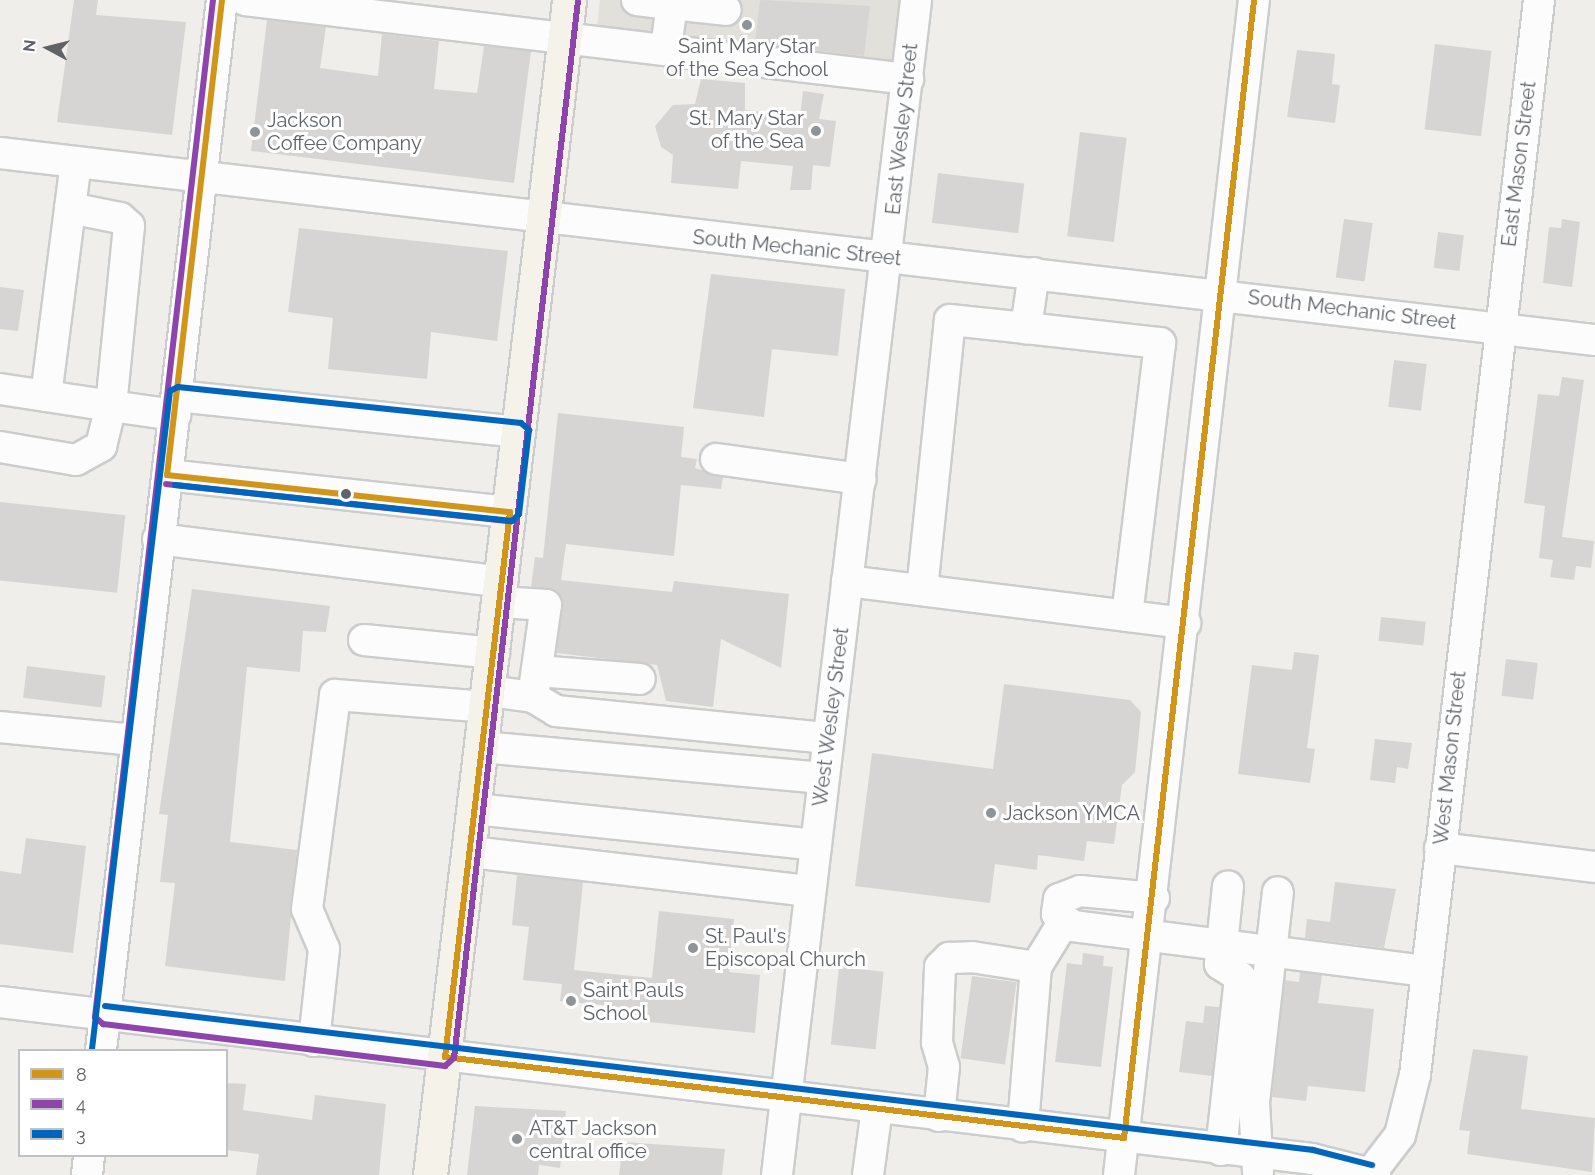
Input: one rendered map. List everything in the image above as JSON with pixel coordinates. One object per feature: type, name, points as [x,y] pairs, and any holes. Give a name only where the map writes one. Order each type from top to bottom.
[{"type":"main road","points":[[430,1175],[471,852],[570,0]]},
{"type":"street","points":[[101,1049],[158,539],[176,405],[222,0]]},
{"type":"street","points":[[245,0],[666,48],[908,79]]},
{"type":"street","points":[[637,0],[726,10]]},
{"type":"street","name":"East Wesley Street","points":[[888,258],[916,0]]},
{"type":"street","points":[[1119,1175],[1154,898],[1254,0]]},
{"type":"street","name":"East Mason Street","points":[[1499,328],[1539,0]]},
{"type":"street","points":[[666,48],[672,4]]},
{"type":"street","name":"South Mechanic Street","points":[[0,153],[202,175],[545,220],[1222,294],[1595,340]]},
{"type":"street","points":[[46,396],[76,162]]},
{"type":"street","points":[[0,447],[76,460],[101,446],[111,406],[129,226],[120,218],[70,208]]},
{"type":"street","name":"West Wesley Street","points":[[777,1175],[823,778],[888,258]]},
{"type":"street","points":[[1026,328],[1034,273]]},
{"type":"street","points":[[922,590],[951,320],[1160,343],[1127,616]]},
{"type":"street","name":"West Mason Street","points":[[1372,1174],[1394,1147],[1408,1112],[1499,328]]},
{"type":"street","points":[[0,388],[111,406],[176,405],[520,432]]},
{"type":"street","points":[[716,459],[861,478]]},
{"type":"street","points":[[167,475],[510,512]]},
{"type":"street","points":[[158,539],[501,592],[546,605],[535,684],[556,711],[828,738]]},
{"type":"street","points":[[847,581],[1185,623]]},
{"type":"street","points":[[364,640],[494,653]]},
{"type":"street","points":[[314,1041],[324,949],[307,909],[334,695],[488,699],[535,684],[640,680]]},
{"type":"street","points":[[0,727],[135,740]]},
{"type":"street","points":[[482,747],[823,778]]},
{"type":"street","points":[[475,809],[816,845]]},
{"type":"street","points":[[1440,848],[1595,867]]},
{"type":"street","points":[[471,852],[810,891]]},
{"type":"street","points":[[1221,1150],[1240,977],[1220,964],[1228,886]]},
{"type":"street","points":[[1258,1165],[1254,1102],[1278,892]]},
{"type":"street","points":[[1154,898],[1065,894],[1057,914],[1063,923],[1426,971]]},
{"type":"street","points":[[1023,1126],[1036,967],[1063,923]]},
{"type":"street","points":[[939,1116],[944,1067],[937,1042],[940,967],[950,957],[972,957],[1036,967]]},
{"type":"street","points":[[0,1002],[1221,1150],[1258,1165],[1320,1161],[1372,1174]]},
{"type":"street","points":[[868,1175],[877,1108]]},
{"type":"street","points":[[87,1175],[89,1157]]},
{"type":"shaded area","name":"Saint Mary Star of the Sea School","points":[[600,0],[899,0],[890,83],[595,49]]},
{"type":"building","points":[[74,0],[98,0],[96,15],[186,22],[172,135],[57,122]]},
{"type":"building","points":[[760,0],[870,6],[864,56],[755,43]]},
{"type":"building","points":[[267,20],[326,27],[320,68],[378,76],[382,34],[439,41],[434,89],[477,93],[484,46],[531,51],[514,183],[251,151]]},
{"type":"building","points":[[1435,44],[1492,51],[1481,136],[1425,129]]},
{"type":"building","points":[[1297,50],[1335,54],[1332,84],[1340,85],[1335,123],[1287,117]]},
{"type":"building","points":[[701,79],[745,83],[745,110],[800,116],[803,91],[824,94],[819,119],[836,121],[830,167],[813,165],[811,190],[790,190],[793,166],[741,161],[738,189],[671,183],[673,155],[661,147],[655,126],[673,105],[695,104]]},
{"type":"building","points":[[1080,132],[1127,138],[1114,242],[1067,236]]},
{"type":"building","points":[[938,173],[1024,184],[1018,233],[932,223]]},
{"type":"building","points":[[1344,219],[1373,223],[1365,281],[1336,277]]},
{"type":"building","points":[[1562,219],[1580,222],[1572,287],[1543,283],[1549,227],[1561,228]]},
{"type":"building","points":[[299,228],[508,251],[497,341],[431,332],[427,379],[328,369],[333,318],[288,312]]},
{"type":"building","points":[[1438,232],[1464,235],[1459,271],[1434,268]]},
{"type":"building","points":[[711,274],[845,289],[838,356],[772,349],[764,417],[693,408]]},
{"type":"building","points":[[0,287],[24,290],[18,331],[0,329]]},
{"type":"building","points":[[1394,360],[1427,364],[1421,411],[1388,407]]},
{"type":"building","points":[[1562,377],[1584,380],[1562,537],[1594,541],[1591,568],[1576,566],[1574,580],[1550,577],[1553,560],[1539,558],[1545,506],[1524,503],[1538,394],[1559,396]]},
{"type":"building","points":[[558,413],[684,427],[681,457],[697,459],[695,468],[723,477],[721,489],[681,485],[674,556],[566,544],[561,580],[672,592],[674,581],[789,594],[781,668],[721,639],[713,707],[666,701],[657,665],[557,653],[562,599],[555,591],[531,587],[535,557],[543,558]]},
{"type":"building","points":[[0,502],[125,515],[117,593],[0,580]]},
{"type":"building","points":[[192,589],[330,606],[326,632],[303,631],[300,672],[247,667],[230,842],[297,850],[285,981],[165,966],[175,883],[160,882],[168,815],[159,814]]},
{"type":"building","points":[[1381,617],[1426,622],[1423,646],[1378,641]]},
{"type":"building","points":[[1294,652],[1319,655],[1307,748],[1315,749],[1310,783],[1238,774],[1252,665],[1292,670]]},
{"type":"building","points":[[1506,659],[1538,663],[1533,700],[1501,696]]},
{"type":"building","points":[[27,666],[105,676],[102,707],[23,698]]},
{"type":"building","name":"Jackson YMCA","points":[[1004,684],[1130,700],[1141,712],[1135,772],[1122,785],[1114,844],[1087,841],[1084,861],[1038,855],[1037,870],[995,864],[990,903],[855,886],[872,753],[993,769]]},
{"type":"building","points":[[1375,739],[1412,743],[1408,769],[1397,767],[1395,783],[1370,780]]},
{"type":"building","points":[[26,838],[86,846],[73,953],[0,944],[0,871],[21,874]]},
{"type":"building","name":"St. Paul's Episcopal Church","points":[[517,875],[583,882],[574,970],[652,978],[659,911],[734,919],[729,972],[760,975],[755,1033],[640,1021],[642,1009],[560,1001],[562,984],[523,980],[529,927],[512,925]]},
{"type":"building","points":[[1335,882],[1396,889],[1384,948],[1305,938],[1307,919],[1330,922]]},
{"type":"building","points":[[1083,953],[1104,956],[1103,966],[1113,967],[1101,1067],[1055,1062],[1067,963],[1082,965]]},
{"type":"building","points":[[839,967],[884,972],[876,1049],[831,1045]]},
{"type":"building","points":[[1300,972],[1322,975],[1318,1003],[1374,1009],[1365,1092],[1308,1086],[1306,1101],[1272,1097],[1285,980],[1299,982]]},
{"type":"building","points":[[972,976],[1017,982],[1005,1064],[960,1058]]},
{"type":"building","points":[[1205,1006],[1219,1007],[1212,1076],[1179,1072],[1186,1021],[1203,1023]]},
{"type":"building","points":[[1473,1049],[1528,1056],[1521,1109],[1595,1118],[1592,1172],[1467,1154],[1470,1131],[1459,1130]]},
{"type":"building","points":[[228,1083],[246,1084],[243,1110],[312,1120],[315,1095],[386,1104],[379,1175],[256,1175],[259,1154],[228,1150]]},
{"type":"building","name":"AT&T Jackson central office","points":[[475,1106],[566,1111],[560,1168],[539,1165],[538,1175],[467,1175]]},
{"type":"building","points":[[623,1142],[725,1149],[722,1175],[619,1175]]},
{"type":"transit line","name":"4","points":[[213,0],[95,1017],[103,1024],[445,1066],[454,1058],[578,1]]},
{"type":"transit line","name":"8","points":[[222,0],[167,475],[510,512],[445,1057],[1124,1138],[1254,0]]},
{"type":"transit line","name":"3","points":[[92,1049],[170,391],[178,387],[521,423],[529,430],[519,514],[512,521],[175,485]]},
{"type":"transit line","name":"4","points":[[166,484],[509,521]]},
{"type":"transit line","name":"3","points":[[105,1006],[1313,1150],[1372,1165]]},
{"type":"place","name":"Saint Mary Star of the Sea School","points":[[747,25]]},
{"type":"place","name":"St. Mary Star of the Sea","points":[[816,131]]},
{"type":"place","name":"Jackson Coffee Company","points":[[255,132]]},
{"type":"place","name":"Jackson YMCA","points":[[991,813]]},
{"type":"place","name":"St. Paul's Episcopal Church","points":[[693,948]]},
{"type":"place","name":"Saint Pauls School","points":[[571,1001]]},
{"type":"place","name":"AT&T Jackson central office","points":[[517,1139]]}]
